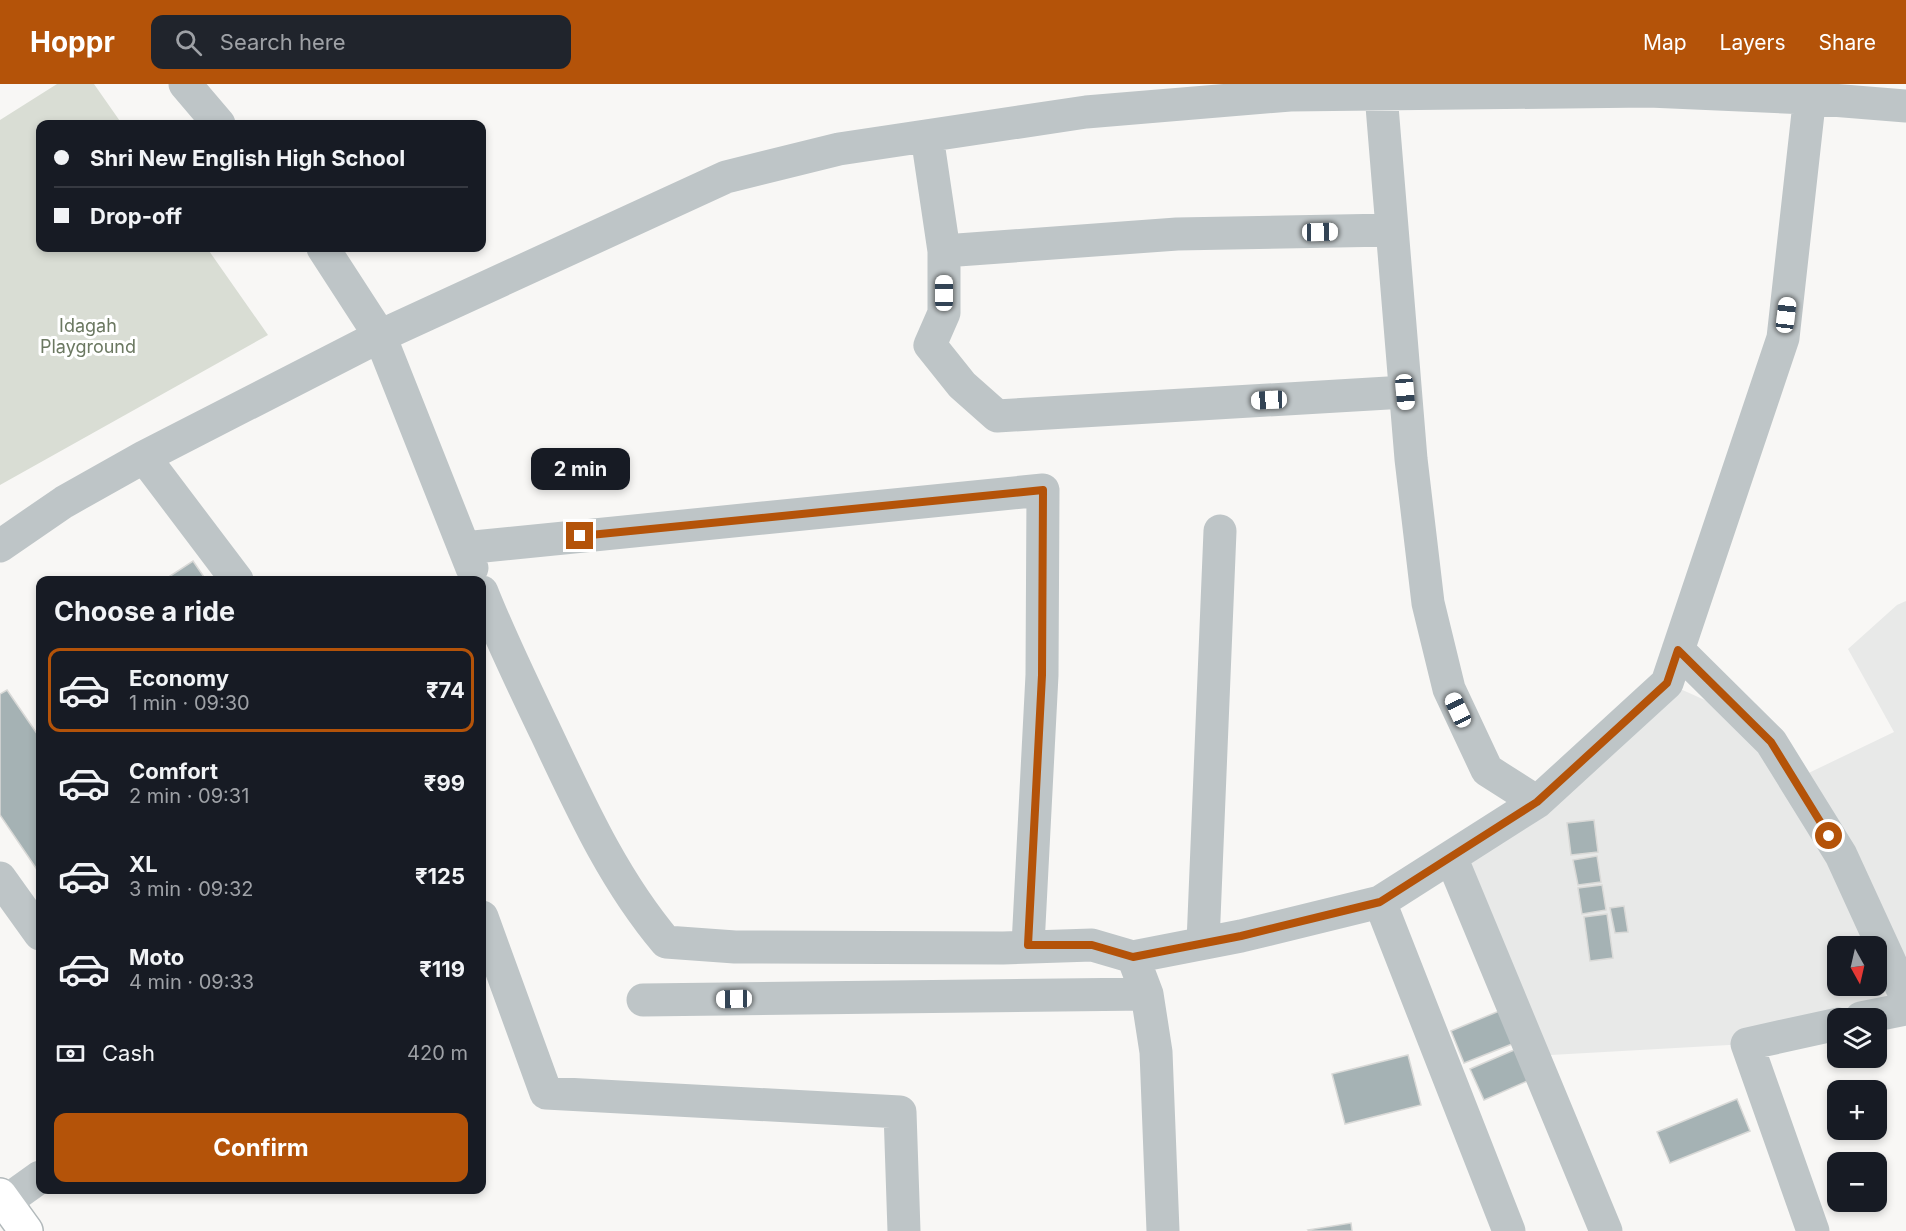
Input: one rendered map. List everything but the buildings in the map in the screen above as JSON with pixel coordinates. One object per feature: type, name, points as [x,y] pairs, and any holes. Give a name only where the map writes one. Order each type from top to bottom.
[{"type":"main road","points":[[3,1199],[26,1231]]},
{"type":"street","points":[[185,84],[216,120]]},
{"type":"street","points":[[0,546],[64,502],[144,457],[380,336],[726,177],[839,149],[1086,112],[1290,95],[1649,91],[1906,105]]},
{"type":"street","points":[[1381,94],[1405,392],[1428,603],[1449,689],[1487,770],[1537,802]]},
{"type":"street","points":[[486,601],[586,819],[637,908],[666,942],[747,948],[1003,948],[1028,945],[1092,945],[1133,957],[1380,902],[1537,802],[1667,683],[1783,338],[1809,104],[1807,98]]},
{"type":"street","points":[[927,136],[944,251],[944,313],[930,345],[963,385],[997,416],[1405,392]]},
{"type":"street","points":[[944,251],[1177,234],[1391,230]]},
{"type":"street","points":[[326,252],[380,336],[475,576]]},
{"type":"street","points":[[144,457],[234,576]]},
{"type":"street","points":[[464,548],[1043,490],[1042,675],[1028,945]]},
{"type":"street","points":[[1203,943],[1220,531]]},
{"type":"street","points":[[1678,650],[1771,742],[1841,855],[1906,997]]},
{"type":"street","points":[[1451,856],[1606,1231]]},
{"type":"street","points":[[0,878],[36,928]]},
{"type":"street","points":[[1380,902],[1509,1231]]},
{"type":"street","points":[[486,928],[546,1093],[900,1112],[904,1231]]},
{"type":"street","points":[[1133,957],[1147,994],[1156,1052],[1163,1231]]},
{"type":"street","points":[[643,1000],[1147,994]]},
{"type":"street","points":[[1887,1012],[1906,1008]]},
{"type":"street","points":[[1813,1231],[1747,1044],[1827,1026]]},
{"type":"street","points":[[3,1199],[36,1179]]},
{"type":"shaded area","points":[[1906,601],[1906,1009],[1887,1013],[1887,1008],[1827,1008],[1827,1026],[1747,1044],[1533,1056],[1451,857],[1667,683],[1747,719],[1794,780],[1894,732],[1848,649],[1897,605]]},
{"type":"green space","name":"Idagah Playground","points":[[57,84],[94,84],[119,120],[36,120],[36,252],[210,252],[268,335],[0,485],[0,120]]},
{"type":"route","points":[[580,536],[1043,490],[1042,675],[1028,945],[1092,945],[1133,957],[1241,936],[1380,902],[1537,802],[1667,683],[1678,650],[1771,742],[1829,836]]}]
